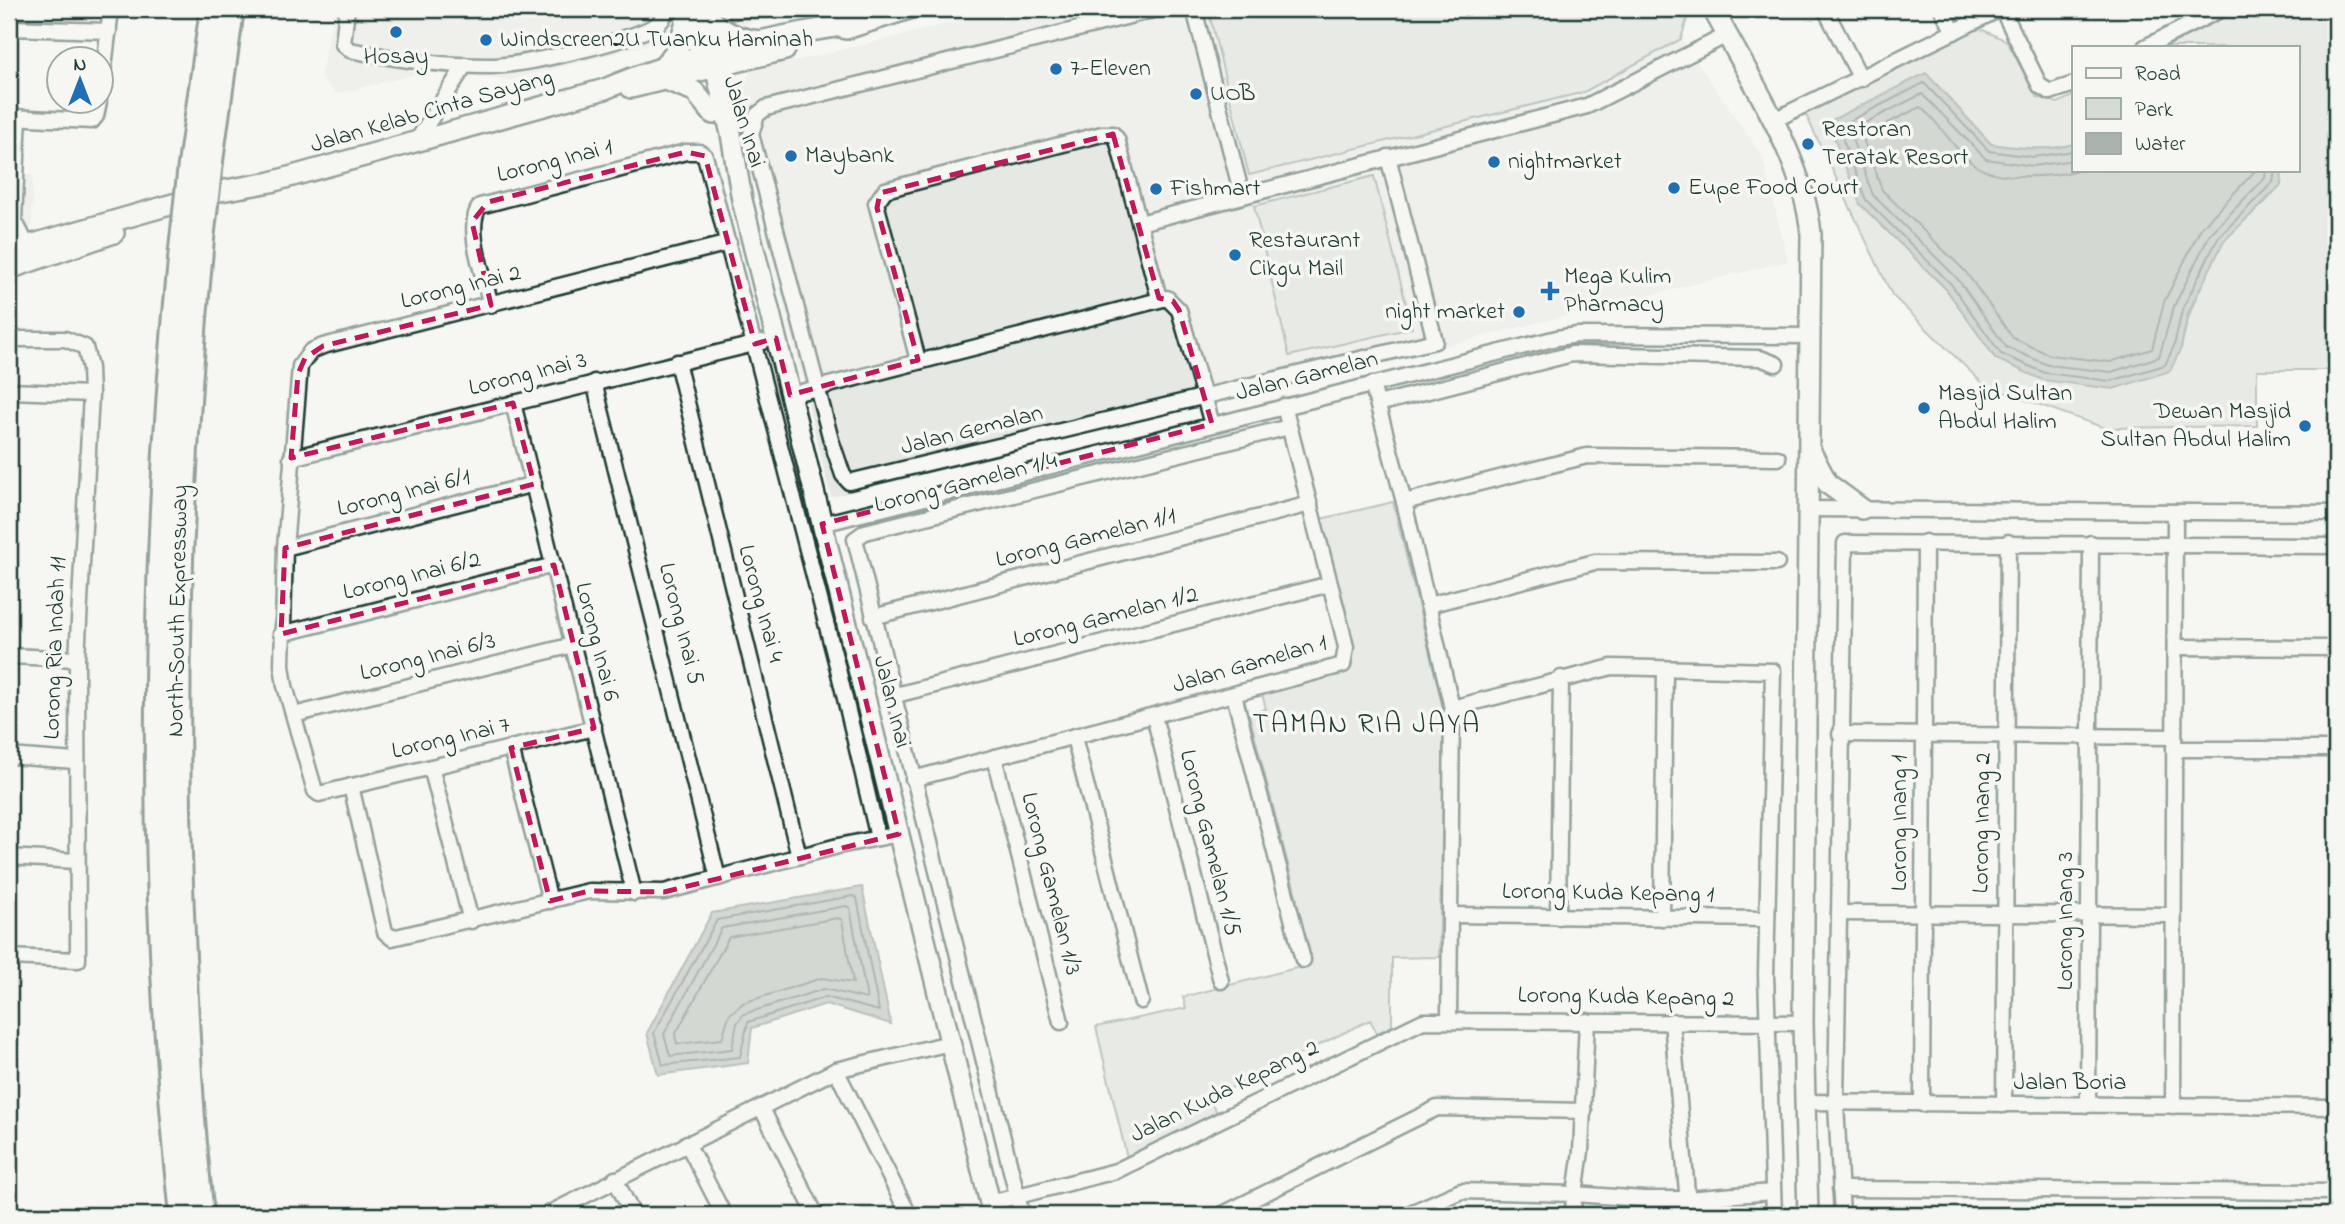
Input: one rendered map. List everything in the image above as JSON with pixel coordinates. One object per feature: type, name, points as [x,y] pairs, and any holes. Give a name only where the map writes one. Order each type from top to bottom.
[{"type":"highway","name":"North–South Expressway","points":[[183,1215],[169,1054],[157,743],[163,482],[201,163],[213,9]]},
{"type":"highway","name":"North–South Expressway","points":[[201,163],[231,9]]},
{"type":"highway","name":"North–South Expressway","points":[[192,239],[183,448],[176,737],[186,1052],[201,1215]]},
{"type":"main road","name":"Jalan Kelab Cinta Sayang","points":[[18,248],[215,192],[271,182],[605,89],[768,48],[817,42],[858,24],[909,9]]},
{"type":"main road","points":[[1713,9],[1772,121],[1802,188],[1810,219],[1803,1023],[1808,1215]]},
{"type":"main road","points":[[694,11],[729,34],[768,48],[743,68],[730,83],[718,108],[664,74],[694,11]]},
{"type":"main road","name":"Jalan Inai","points":[[707,63],[991,1209]]},
{"type":"main road","name":"Jalan Kelab Cinta Sayang","points":[[9,270],[94,239],[254,191],[271,182]]},
{"type":"main road","points":[[1808,446],[1828,484],[1862,509]]},
{"type":"street","points":[[106,46],[111,9]]},
{"type":"street","points":[[347,9],[343,44],[351,50],[465,65],[513,64],[626,36],[656,26],[666,9]]},
{"type":"street","points":[[726,9],[745,9]]},
{"type":"street","points":[[818,387],[751,134],[753,123],[760,111],[1157,9]]},
{"type":"street","points":[[1194,9],[1242,195]]},
{"type":"street","points":[[1825,9],[1861,79]]},
{"type":"street","points":[[1942,9],[1954,32]]},
{"type":"street","points":[[1772,121],[2001,9],[2040,86],[2050,92],[2072,85]]},
{"type":"street","points":[[2147,46],[2222,9]]},
{"type":"street","points":[[694,11],[707,63]]},
{"type":"street","points":[[9,28],[108,31]]},
{"type":"street","points":[[1140,223],[1598,103],[1727,35]]},
{"type":"street","points":[[416,142],[465,65]]},
{"type":"street","points":[[18,248],[11,220],[14,117],[92,121],[96,116]]},
{"type":"street","points":[[918,360],[877,208],[877,198],[885,190],[1108,133],[1117,139],[1159,298]]},
{"type":"street","name":"Lorong Inai 1","points":[[491,304],[473,231],[474,213],[480,206],[686,152],[700,152],[708,163],[729,243]]},
{"type":"street","points":[[1204,396],[1435,341],[1388,158]]},
{"type":"street","points":[[729,243],[878,838]]},
{"type":"street","name":"Lorong Inai 2","points":[[319,794],[312,785],[282,675],[281,634],[298,374],[311,351],[729,243]]},
{"type":"street","points":[[790,395],[1159,298],[1173,301],[1179,310],[1212,424]]},
{"type":"street","name":"Jalan Gamelan","points":[[822,524],[1212,424],[1577,335],[1810,336]]},
{"type":"street","name":"Lorong Inai 3","points":[[291,458],[776,338]]},
{"type":"street","name":"Lorong Ria Indah 11","points":[[9,339],[65,339],[77,342],[89,356],[90,394],[76,659],[78,960],[9,957]]},
{"type":"street","points":[[1378,404],[1572,354],[1759,358],[1776,364]]},
{"type":"street","name":"Lorong Inai 4","points":[[677,362],[799,856]]},
{"type":"street","name":"Lorong Inai 5","points":[[594,382],[718,878]]},
{"type":"street","points":[[1372,384],[1404,502],[1452,708],[1449,1019]]},
{"type":"street","name":"Jalan Gemalan","points":[[818,387],[843,475],[853,483],[1204,396]]},
{"type":"street","points":[[9,391],[90,394]]},
{"type":"street","name":"Lorong Inai 6","points":[[513,402],[634,893]]},
{"type":"street","name":"Jalan Gamelan 1","points":[[913,779],[1342,665],[1346,647],[1284,406]]},
{"type":"street","name":"Lorong Gamelan 1/4","points":[[1022,1215],[855,539],[865,532],[1289,427]]},
{"type":"street","points":[[1404,502],[1587,456],[1778,458]]},
{"type":"street","name":"Lorong Inai 6/1","points":[[285,548],[534,484]]},
{"type":"street","name":"Lorong Gamelan 1/1","points":[[873,617],[1310,504]]},
{"type":"street","points":[[1807,509],[2336,513]]},
{"type":"street","points":[[2174,1106],[2175,512]]},
{"type":"street","points":[[1842,1215],[1836,1104],[1843,546],[1849,541],[2336,545]]},
{"type":"street","name":"Lorong Inang 1","points":[[1922,1104],[1925,542]]},
{"type":"street","name":"Lorong Inang 2","points":[[2004,1105],[2008,542]]},
{"type":"street","name":"Lorong Inang 3","points":[[2088,1105],[2091,543]]},
{"type":"street","points":[[1428,605],[1595,562],[1777,563]]},
{"type":"street","name":"Lorong Inai 6/2","points":[[281,634],[554,565]]},
{"type":"street","name":"Lorong Gamelan 1/2","points":[[892,696],[1330,584]]},
{"type":"street","name":"Lorong Inai 6/3","points":[[294,715],[573,645]]},
{"type":"street","points":[[2175,647],[2336,648]]},
{"type":"street","points":[[9,656],[76,659]]},
{"type":"street","points":[[1452,708],[1612,667],[1773,671],[1766,1023],[1774,1215]]},
{"type":"street","points":[[1662,918],[1665,668]]},
{"type":"street","points":[[1558,916],[1561,678]]},
{"type":"street","points":[[1234,695],[1303,960]]},
{"type":"street","name":"Lorong Gamelan 1/5","points":[[1154,716],[1221,981]]},
{"type":"street","name":"Lorong Inai 7","points":[[319,794],[594,728]]},
{"type":"street","points":[[1840,734],[2090,737],[2336,749]]},
{"type":"street","points":[[1074,737],[1141,1002]]},
{"type":"street","points":[[511,748],[551,901]]},
{"type":"street","points":[[9,756],[75,761]]},
{"type":"street","name":"Lorong Gamelan 1/3","points":[[994,757],[1061,1022]]},
{"type":"street","points":[[431,767],[471,921]]},
{"type":"street","points":[[351,786],[385,932],[391,938],[589,891],[664,892],[799,856],[899,834]]},
{"type":"street","points":[[9,856],[76,861]]},
{"type":"street","points":[[1839,913],[2173,915]]},
{"type":"street","name":"Lorong Kuda Kepang 1","points":[[1450,915],[1766,919]]},
{"type":"street","name":"Lorong Kuda Kepang 2","points":[[1449,1019],[1803,1023]]},
{"type":"street","name":"Jalan Kuda Kepang 2","points":[[991,1209],[1017,1196],[1116,1171],[1415,1023],[1449,1019]]},
{"type":"street","points":[[1572,1215],[1584,1111],[1587,1021]]},
{"type":"street","points":[[1672,1021],[1689,1215]]},
{"type":"street","points":[[546,1215],[836,1070],[860,1061],[950,1043]]},
{"type":"street","points":[[836,1070],[909,1215]]},
{"type":"street","name":"Jalan Boria","points":[[1803,1102],[2336,1107]]},
{"type":"street","points":[[761,1107],[816,1215]]},
{"type":"street","points":[[1221,1215],[1437,1108],[1584,1111]]},
{"type":"street","points":[[687,1143],[724,1215]]},
{"type":"street","points":[[615,1179],[633,1215]]},
{"type":"street","points":[[1840,1189],[2336,1192]]},
{"type":"street","points":[[1406,1215],[1461,1191],[1687,1199],[1772,1192]]},
{"type":"highlighted area","points":[[1113,134],[1159,298],[1173,301],[1179,310],[1212,424],[822,524],[899,834],[664,892],[589,891],[550,901],[511,748],[594,728],[554,565],[281,634],[285,548],[534,484],[513,403],[291,458],[298,374],[305,358],[323,346],[491,305],[472,222],[488,202],[686,152],[705,156],[755,344],[776,338],[790,395],[918,360],[877,208],[880,193]]},
{"type":"shaded area","points":[[335,9],[452,9],[500,15],[500,9],[676,9],[677,16],[661,41],[512,80],[424,72],[336,94],[320,78]]},
{"type":"shaded area","points":[[711,9],[800,9],[739,26]]},
{"type":"shaded area","points":[[1009,9],[1208,9],[1250,175],[1584,92],[1681,39],[1762,156],[1788,261],[831,497],[733,101],[750,72]]},
{"type":"shaded area","points":[[9,174],[33,175],[32,228],[9,235]]},
{"type":"green space","points":[[1208,9],[1690,9],[1681,39],[1584,92],[1249,175]]},
{"type":"green space","points":[[2239,9],[2336,9],[2336,370],[2257,370],[2257,426],[2105,428],[1984,385],[1892,295],[1804,111],[1979,28],[2007,41],[2037,97],[2058,103],[2072,96],[2072,144],[2043,149],[1991,144],[1926,74],[1860,204],[1946,289],[1996,359],[2181,348],[2197,294],[2223,243],[2274,192],[2282,172],[2300,172],[2300,46],[2168,46]]},
{"type":"green space","points":[[1374,176],[1412,328],[1289,356],[1254,206]]},
{"type":"green space","points":[[1393,502],[1445,716],[1439,957],[1392,958],[1392,1026],[1377,1033],[1370,1020],[1208,1099],[1217,1112],[1127,1158],[1096,1027],[1186,1008],[1183,997],[1308,965],[1292,901],[1297,899],[1249,714],[1266,709],[1262,694],[1342,673],[1353,659],[1321,519]]},
{"type":"water","points":[[1926,73],[1991,144],[2043,149],[2072,144],[2072,172],[2282,172],[2281,185],[2224,241],[2188,313],[2181,348],[2170,371],[2113,389],[2043,380],[1996,359],[1946,289],[1860,204],[1828,122]]},
{"type":"water","points":[[862,887],[891,1024],[826,1004],[752,1028],[748,1063],[658,1075],[647,1033],[712,913]]},
{"type":"place","name":"Hosay","points":[[396,32]]},
{"type":"place","name":"Windscreen2U Tuanku Haminah","points":[[486,40]]},
{"type":"place","name":"7-Eleven","points":[[1056,69]]},
{"type":"place","name":"UOB","points":[[1196,94]]},
{"type":"place","name":"Restoran Teratak Resort","points":[[1808,144]]},
{"type":"place","name":"Maybank","points":[[791,156]]},
{"type":"place","name":"nightmarket","points":[[1494,162]]},
{"type":"place","name":"Eupe Food Court","points":[[1674,188]]},
{"type":"place","name":"Fishmart","points":[[1156,189]]},
{"type":"place","name":"Restaurant Cikgu Mail","points":[[1235,255]]},
{"type":"place","name":"Mega Kulim Pharmacy","points":[[1550,291]]},
{"type":"place","name":"night market","points":[[1519,312]]},
{"type":"place","name":"Masjid Sultan Abdul Halim","points":[[1924,408]]},
{"type":"place","name":"Dewan Masjid Sultan Abdul Halim","points":[[2305,426]]},
{"type":"district","name":"TAMAN RIA JAYA","points":[[1367,725]]}]
